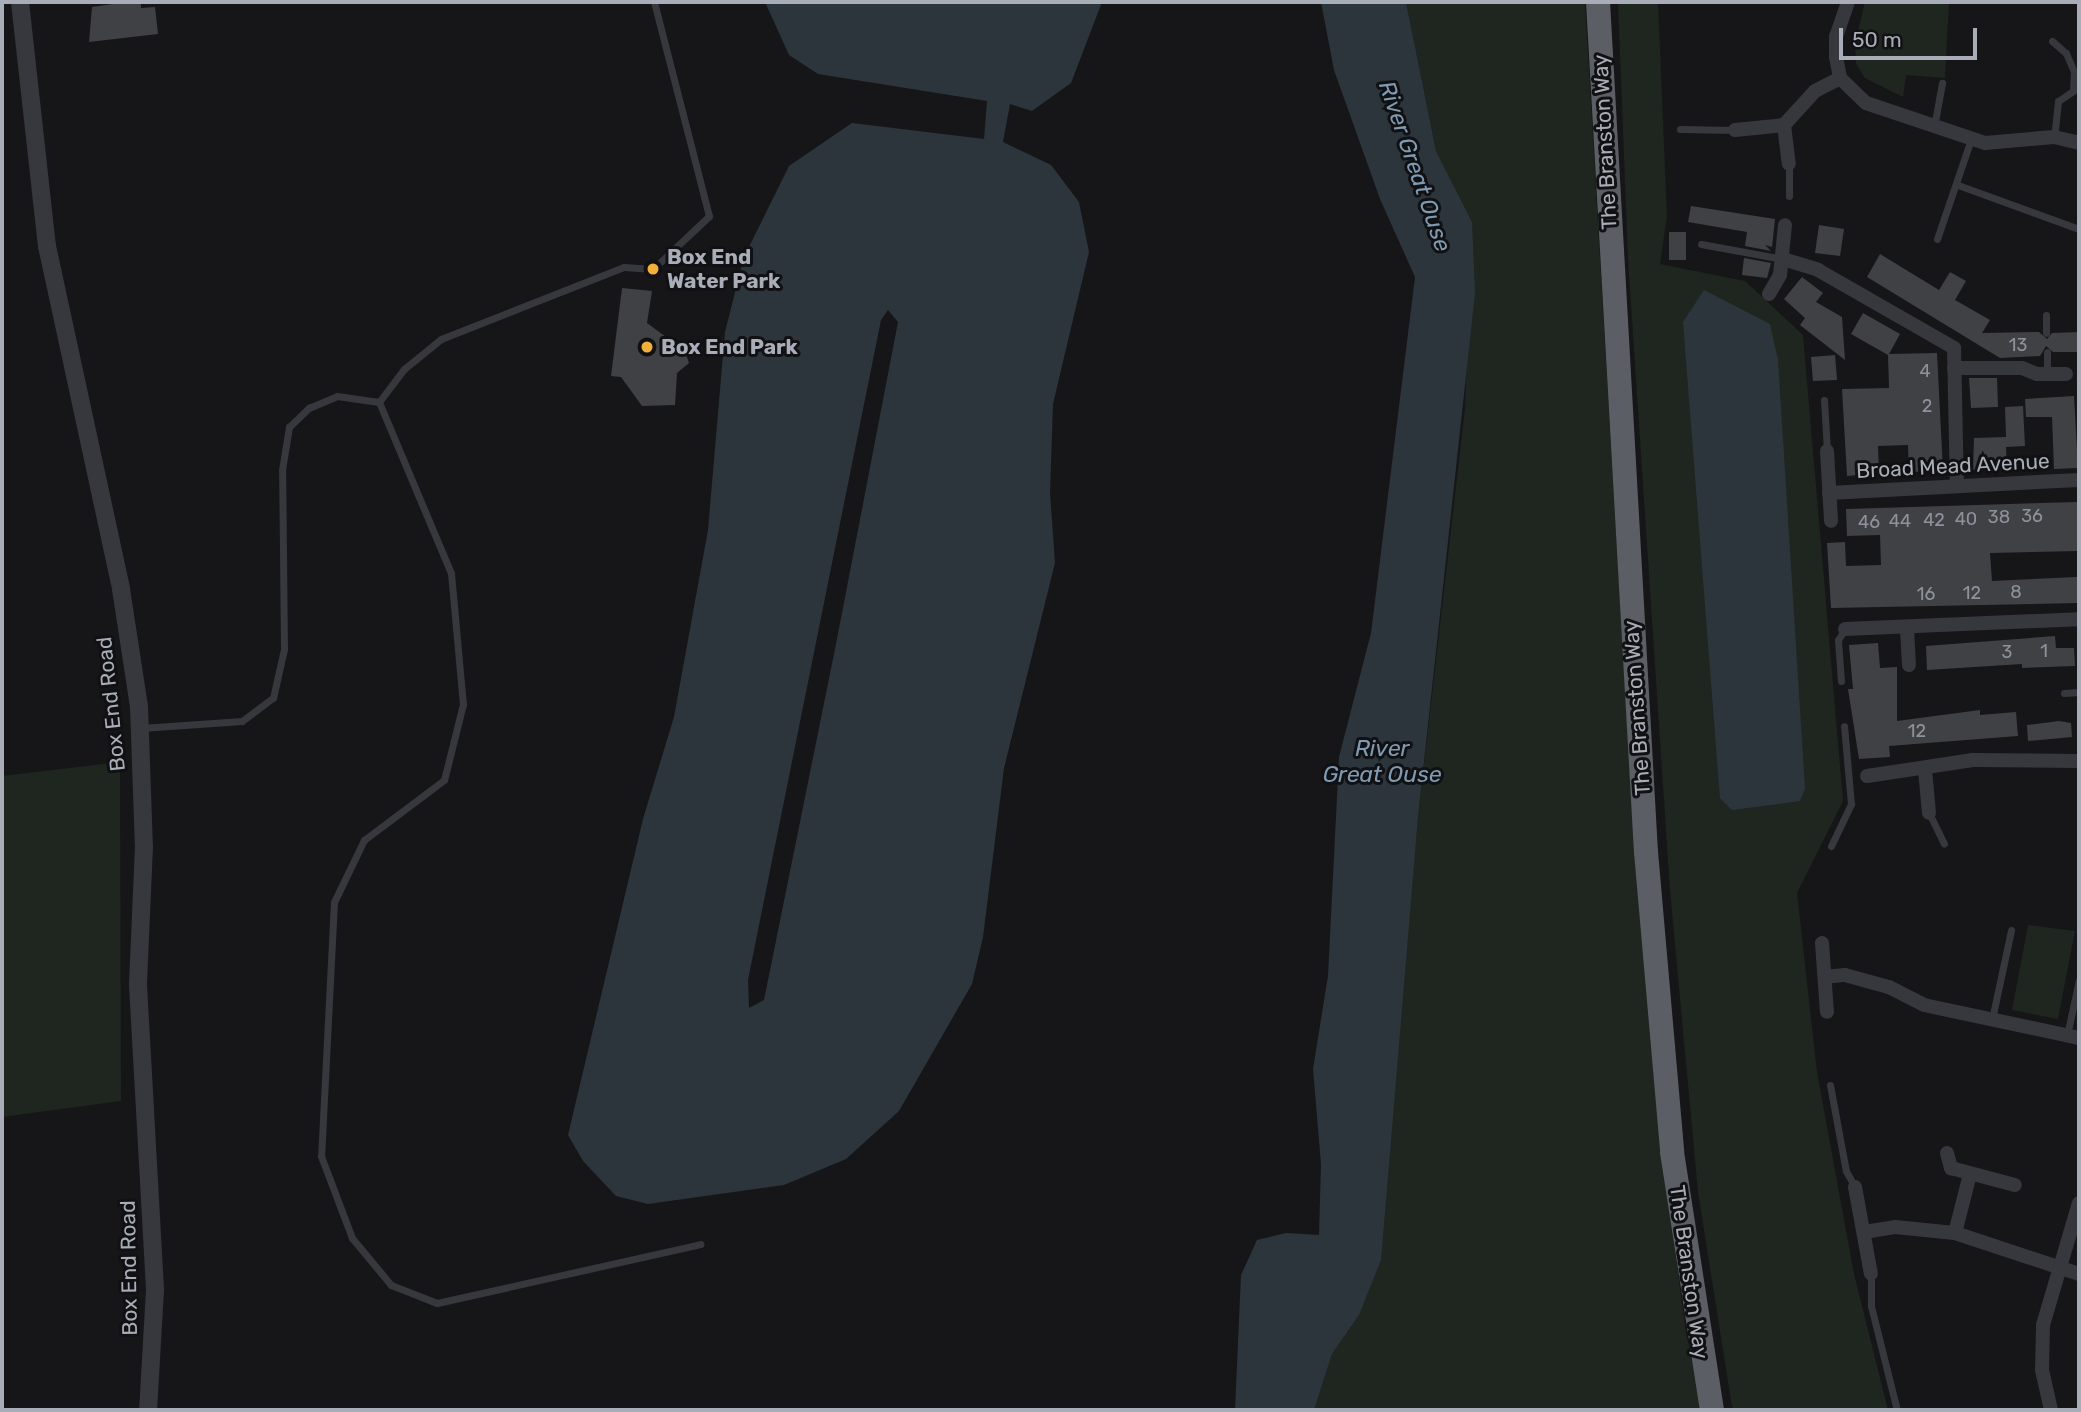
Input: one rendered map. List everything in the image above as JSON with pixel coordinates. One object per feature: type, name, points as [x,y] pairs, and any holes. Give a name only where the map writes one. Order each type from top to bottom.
[{"type":"highway","name":"The Branston Way","points":[[1598,2],[1646,852],[1672,1152],[1712,1410]]},
{"type":"street","name":"Box End Road","points":[[20,2],[47,246],[121,589],[140,728],[144,846],[138,985],[155,1290],[148,1410]]},
{"type":"street","points":[[1846,2],[1836,36],[1840,78],[1866,103],[1971,139],[1999,145],[2054,137],[2079,142]]},
{"type":"street","points":[[1735,130],[1784,125],[1815,91],[1840,78]]},
{"type":"street","points":[[1784,125],[1789,163]]},
{"type":"street","points":[[1769,293],[1783,259],[1786,225]]},
{"type":"street","points":[[1783,259],[1818,270],[1954,348],[1957,486]]},
{"type":"street","points":[[1954,368],[2022,368],[2047,374],[2066,373]]},
{"type":"street","name":"Broad Mead Avenue","points":[[1827,452],[1831,521]]},
{"type":"street","name":"Broad Mead Avenue","points":[[1829,493],[2079,481]]},
{"type":"street","points":[[1845,629],[2079,619]]},
{"type":"street","points":[[1907,628],[1909,665]]},
{"type":"street","points":[[1867,776],[1925,770],[1973,760],[2079,761]]},
{"type":"street","points":[[1925,770],[1929,813]]},
{"type":"street","points":[[1822,943],[1827,1012]]},
{"type":"street","points":[[1825,976],[1845,975],[1889,987],[1924,1005],[2073,1037]]},
{"type":"street","points":[[1947,1153],[1951,1168],[2015,1185]]},
{"type":"street","points":[[1955,1233],[1970,1174]]},
{"type":"street","points":[[1855,1187],[1871,1274]]},
{"type":"street","points":[[2051,1410],[2042,1370],[2043,1325],[2057,1266],[2079,1203]]},
{"type":"street","points":[[1864,1232],[1895,1227],[1955,1233],[2079,1274]]},
{"type":"lane","points":[[379,402],[404,369],[441,339],[624,267],[653,269],[709,216],[654,2]]},
{"type":"lane","points":[[2052,41],[2066,53],[2074,72],[2073,91],[2058,101],[2054,137]]},
{"type":"lane","points":[[1934,127],[1942,83]]},
{"type":"lane","points":[[1680,129],[1735,130]]},
{"type":"lane","points":[[1937,239],[1958,185],[1971,139]]},
{"type":"lane","points":[[1789,163],[1789,196]]},
{"type":"lane","points":[[1958,185],[2079,229]]},
{"type":"lane","points":[[1701,244],[1783,259]]},
{"type":"lane","points":[[2046,315],[2046,333]]},
{"type":"lane","points":[[2046,352],[2047,374]]},
{"type":"lane","points":[[140,728],[242,721],[272,698],[284,649],[282,470],[289,427],[309,408],[337,396],[379,402]]},
{"type":"lane","name":"Broad Mead Avenue","points":[[1824,400],[1827,452]]},
{"type":"lane","points":[[379,402],[452,573],[463,704],[444,780],[364,840],[334,902],[321,1156],[343,1215],[352,1238],[391,1284],[437,1303],[700,1244]]},
{"type":"lane","points":[[1841,681],[1838,639],[1845,629]]},
{"type":"lane","points":[[2064,693],[2079,692]]},
{"type":"lane","points":[[1831,846],[1851,804],[1844,726]]},
{"type":"lane","points":[[1848,778],[1867,776]]},
{"type":"lane","points":[[1929,813],[1944,845]]},
{"type":"lane","points":[[1992,1019],[2011,930]]},
{"type":"lane","points":[[2073,1037],[2079,980]]},
{"type":"lane","points":[[1830,1084],[1846,1171],[1855,1187]]},
{"type":"lane","points":[[1871,1274],[1871,1306],[1897,1410]]},
{"type":"shaded area","points":[[1406,2],[1585,2],[1634,841],[1661,1145],[1686,1334],[1704,1410],[1314,1410],[1332,1354],[1359,1315],[1394,1082],[1418,817],[1465,408],[1472,222],[1436,151]]},
{"type":"shaded area","points":[[1618,2],[1658,2],[1667,216],[1660,264],[1745,281],[1803,335],[1843,801],[1797,893],[1817,1072],[1854,1274],[1888,1410],[1733,1410],[1731,1400],[1698,1192],[1670,890],[1628,259]]},
{"type":"shaded area","points":[[1865,2],[1949,2],[1945,78],[1906,75],[1903,97],[1865,78],[1856,64],[1855,43]]},
{"type":"shaded area","points":[[120,762],[121,1101],[2,1117],[2,776]]},
{"type":"shaded area","points":[[2028,925],[2075,931],[2058,1019],[2012,1010]]},
{"type":"water","name":"Box End Park","points":[[765,2],[1102,2],[1071,83],[1032,111],[1010,104],[1003,142],[1051,165],[1079,202],[1089,252],[1053,404],[1050,493],[1055,563],[1004,768],[983,937],[972,984],[899,1111],[846,1159],[784,1185],[648,1204],[616,1196],[583,1161],[568,1135],[643,819],[674,717],[708,530],[725,332],[744,257],[789,166],[852,123],[984,139],[987,101],[818,74],[789,55]],"holes":[[[888,310],[898,322],[764,1000],[749,1008],[748,980],[881,320]]]},
{"type":"water","name":"River Great Ouse","points":[[1321,2],[1406,2],[1436,151],[1472,222],[1475,293],[1418,817],[1381,1260],[1359,1315],[1332,1354],[1314,1410],[1235,1410],[1241,1275],[1257,1240],[1286,1233],[1319,1235],[1321,1164],[1313,1069],[1328,976],[1339,757],[1371,633],[1415,277],[1380,199],[1334,70]]},
{"type":"water","points":[[1704,290],[1770,324],[1778,360],[1805,789],[1800,801],[1732,810],[1720,798],[1683,322]]},
{"type":"building","points":[[141,2],[141,8],[155,7],[158,34],[89,42],[92,7]]},
{"type":"building","points":[[1691,206],[1775,219],[1772,247],[1765,245],[1771,251],[1745,246],[1747,232],[1688,222]]},
{"type":"building","points":[[1819,225],[1844,229],[1840,256],[1815,253]]},
{"type":"building","points":[[1669,232],[1686,232],[1686,260],[1669,260]]},
{"type":"building","points":[[1880,254],[1939,290],[1950,272],[1966,281],[1955,300],[1990,320],[1982,333],[2039,332],[2047,339],[2052,333],[2079,332],[2079,352],[2053,352],[2046,346],[2040,356],[2000,358],[1867,277]]},
{"type":"building","points":[[1744,258],[1771,263],[1767,278],[1742,275]]},
{"type":"building","points":[[1802,277],[1823,293],[1816,302],[1842,317],[1845,360],[1800,325],[1805,318],[1784,299]]},
{"type":"building","name":"Box End Park","points":[[622,288],[652,291],[647,323],[685,351],[689,363],[677,373],[675,405],[642,406],[621,377],[611,376]]},
{"type":"building","points":[[1863,313],[1900,334],[1889,354],[1937,353],[1943,471],[1909,472],[1908,445],[1878,446],[1879,473],[1847,476],[1842,389],[1889,388],[1888,355],[1851,334]]},
{"type":"building","points":[[1835,355],[1837,380],[1813,381],[1811,357]]},
{"type":"building","points":[[1969,378],[1997,378],[1998,407],[1971,408]]},
{"type":"building","points":[[2074,396],[2078,468],[2054,469],[2052,417],[2026,417],[2025,399]]},
{"type":"building","points":[[2023,406],[2025,446],[2006,447],[2007,469],[1973,470],[1974,438],[2006,437],[2005,407]]},
{"type":"building","points":[[2077,502],[2079,551],[1990,553],[1992,581],[2077,577],[2078,603],[1831,608],[1827,543],[1845,542],[1846,566],[1881,565],[1880,535],[1847,536],[1846,509]]},
{"type":"building","points":[[2055,636],[2056,648],[2074,648],[2075,666],[2022,668],[2022,664],[1927,670],[1926,646]]},
{"type":"building","points":[[1878,643],[1880,668],[1897,667],[1897,721],[1980,710],[1980,715],[2016,712],[2018,736],[1889,746],[1890,757],[1859,759],[1848,689],[1853,689],[1849,645]]},
{"type":"building","points":[[2059,721],[2071,723],[2072,737],[2028,741],[2027,725]]},
{"type":"place","name":"Box End Water Park","points":[[653,269]]},
{"type":"place","name":"Box End Park","points":[[647,347]]}]
